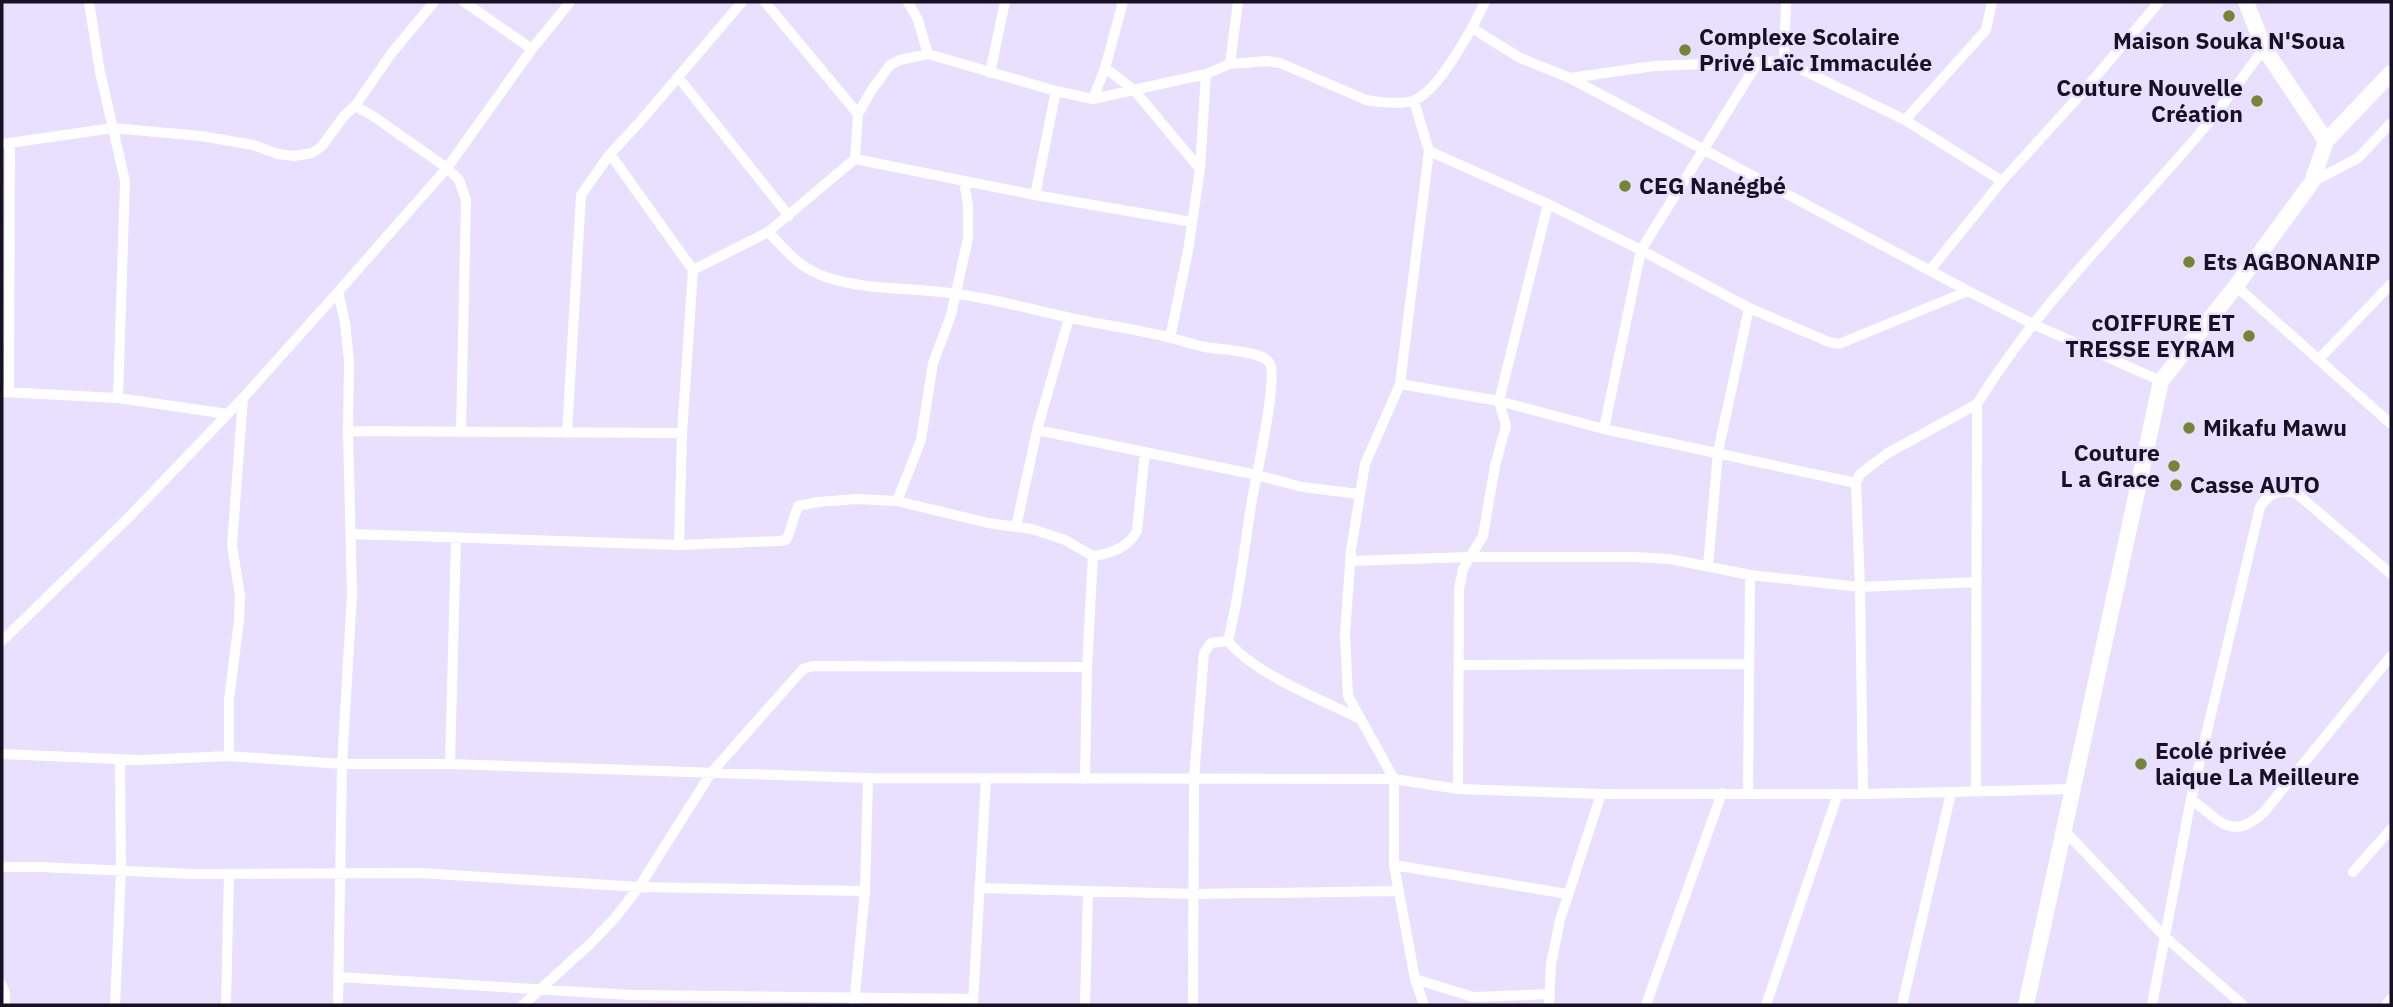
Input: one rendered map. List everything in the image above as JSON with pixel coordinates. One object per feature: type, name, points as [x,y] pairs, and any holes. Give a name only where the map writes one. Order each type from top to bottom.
[{"type":"street","points":[[89,2],[100,72],[125,181],[118,398]]},
{"type":"street","points":[[227,414],[118,398],[5,393],[6,144],[113,128],[201,136],[253,145],[294,156],[312,153],[322,146],[344,116],[355,106],[391,54],[434,2]]},
{"type":"street","points":[[464,2],[532,49]]},
{"type":"street","points":[[2,641],[129,517],[243,398],[338,292],[447,168],[532,49],[570,2]]},
{"type":"street","points":[[567,433],[579,207],[584,189],[610,154],[743,2]]},
{"type":"street","points":[[765,2],[858,114]]},
{"type":"street","points":[[908,2],[918,20],[928,54]]},
{"type":"street","points":[[990,73],[1005,2]]},
{"type":"street","points":[[1093,99],[1105,68],[1123,2]]},
{"type":"street","points":[[1230,64],[1238,2]]},
{"type":"street","points":[[693,270],[768,232],[855,159],[858,114],[890,65],[900,60],[928,54],[1093,99],[1206,74],[1230,64],[1256,60],[1280,63],[1366,100],[1414,101],[1435,83],[1454,58],[1485,2]]},
{"type":"street","points":[[1784,61],[1786,2]]},
{"type":"street","points":[[1905,120],[1986,30],[1992,2]]},
{"type":"street","points":[[1930,270],[2002,181],[2160,2]]},
{"type":"street","points":[[2246,2],[2264,48],[2326,141]]},
{"type":"street","points":[[1472,28],[1520,58],[1570,78],[1968,291],[2033,324],[2161,381]]},
{"type":"street","points":[[1863,794],[1856,482],[1860,474],[1888,453],[1977,404],[2004,361],[2033,324],[2196,138],[2264,48]]},
{"type":"street","points":[[1570,78],[1654,66],[1784,61],[1905,120],[2002,181]]},
{"type":"street","points":[[1604,429],[1641,250],[1758,62]]},
{"type":"street","points":[[1105,68],[1134,90],[1200,169]]},
{"type":"street","points":[[1170,338],[1200,169],[1206,74]]},
{"type":"street","points":[[2026,1005],[2161,381],[2236,286],[2312,182],[2326,141],[2391,74]]},
{"type":"street","points":[[678,77],[789,216]]},
{"type":"street","points":[[1035,195],[1056,91]]},
{"type":"street","points":[[1414,101],[1429,151],[1400,384],[1369,452],[1359,494],[1350,561],[1345,634],[1347,689],[1360,719],[1394,779],[1394,865],[1415,979],[1424,1005]]},
{"type":"street","points":[[355,106],[447,168],[464,188],[466,200],[461,432]]},
{"type":"street","points":[[2312,182],[2358,158],[2391,123]]},
{"type":"street","points":[[1429,151],[1548,204],[1749,308],[1839,344],[1968,291]]},
{"type":"street","points":[[610,154],[693,270],[682,433],[679,545]]},
{"type":"street","points":[[855,159],[964,182],[1192,222]]},
{"type":"street","points":[[897,502],[921,440],[933,363],[951,315],[968,238],[968,205],[964,182]]},
{"type":"street","points":[[1458,789],[1460,589],[1463,569],[1483,536],[1498,454],[1506,426],[1499,401],[1548,204]]},
{"type":"street","points":[[768,232],[803,268],[828,277],[860,285],[956,293],[1011,303],[1208,348],[1260,356],[1271,365],[1267,420],[1256,475],[1244,568],[1228,641]]},
{"type":"street","points":[[2318,360],[2391,284]]},
{"type":"street","points":[[2236,286],[2391,424]]},
{"type":"street","points":[[338,292],[348,349],[352,534],[352,594],[342,764],[338,1005]]},
{"type":"street","points":[[1708,566],[1718,452],[1749,308]]},
{"type":"street","points":[[1016,527],[1037,430],[1069,318]]},
{"type":"street","points":[[1400,384],[1499,401],[1604,429],[1856,482]]},
{"type":"street","points":[[229,756],[229,699],[240,597],[232,545],[243,398]]},
{"type":"street","points":[[1976,792],[1977,404]]},
{"type":"street","points":[[1037,430],[1302,486],[1359,494]]},
{"type":"street","points":[[348,431],[682,433]]},
{"type":"street","points":[[352,534],[679,545],[786,540],[798,506],[857,499],[897,502],[988,523],[1032,529],[1065,540],[1093,556],[1102,555],[1133,540],[1137,531],[1145,452]]},
{"type":"street","points":[[2152,1005],[2192,799],[2260,507],[2266,498],[2275,492],[2296,494],[2391,574]]},
{"type":"street","points":[[450,764],[456,538]]},
{"type":"street","points":[[1085,779],[1093,556]]},
{"type":"street","points":[[1350,561],[1470,557],[1648,557],[1750,575],[1860,587],[1977,582]]},
{"type":"street","points":[[1748,793],[1750,575]]},
{"type":"street","points":[[1228,641],[1237,652],[1259,668],[1360,719]]},
{"type":"street","points":[[1193,1005],[1194,778],[1204,653],[1211,643],[1228,641]]},
{"type":"street","points":[[2192,799],[2224,824],[2234,828],[2252,823],[2264,812],[2391,656]]},
{"type":"street","points":[[1459,665],[1749,664]]},
{"type":"street","points":[[523,1005],[590,944],[639,887],[711,773],[800,671],[808,667],[1087,667]]},
{"type":"street","points":[[2,754],[120,760],[229,756],[342,764],[450,764],[868,778],[1394,779],[1458,789],[1601,794],[1863,794],[2073,789]]},
{"type":"street","points":[[115,1005],[121,872],[120,760]]},
{"type":"street","points":[[854,1002],[865,891],[868,778]]},
{"type":"street","points":[[338,977],[543,988],[631,1000],[973,1002],[986,779]]},
{"type":"street","points":[[1646,1005],[1722,793]]},
{"type":"street","points":[[1902,1005],[1951,793]]},
{"type":"street","points":[[1415,979],[1473,997],[1549,1000],[1551,964],[1567,894],[1601,794]]},
{"type":"street","points":[[1766,1005],[1838,794]]},
{"type":"street","points":[[2353,872],[2391,829]]},
{"type":"street","points":[[2064,830],[2165,937],[2243,1005]]},
{"type":"street","points":[[1394,865],[1567,894]]},
{"type":"street","points":[[2,867],[229,874],[420,873],[639,887],[865,891]]},
{"type":"street","points":[[226,1005],[229,874]]},
{"type":"street","points":[[979,888],[1195,894],[1399,891]]},
{"type":"street","points":[[1085,1005],[1088,893]]},
{"type":"street","points":[[2,985],[5,1005]]},
{"type":"street","points":[[2386,1005],[2391,999]]},
{"type":"place","name":"Maison Souka N'Soua","points":[[2229,16]]},
{"type":"place","name":"Complexe Scolaire Privé Laïc Immaculée","points":[[1685,50]]},
{"type":"place","name":"Couture Nouvelle Création","points":[[2257,101]]},
{"type":"place","name":"CEG Nanégbé","points":[[1625,186]]},
{"type":"place","name":"Ets AGBONANIP","points":[[2189,262]]},
{"type":"place","name":"cOIFFURE ET TRESSE EYRAM","points":[[2249,336]]},
{"type":"place","name":"Mikafu Mawu","points":[[2189,428]]},
{"type":"place","name":"Couture L a Grace","points":[[2174,466]]},
{"type":"place","name":"Casse AUTO","points":[[2176,485]]},
{"type":"place","name":"Ecolé privée laique La Meilleure","points":[[2141,764]]}]
